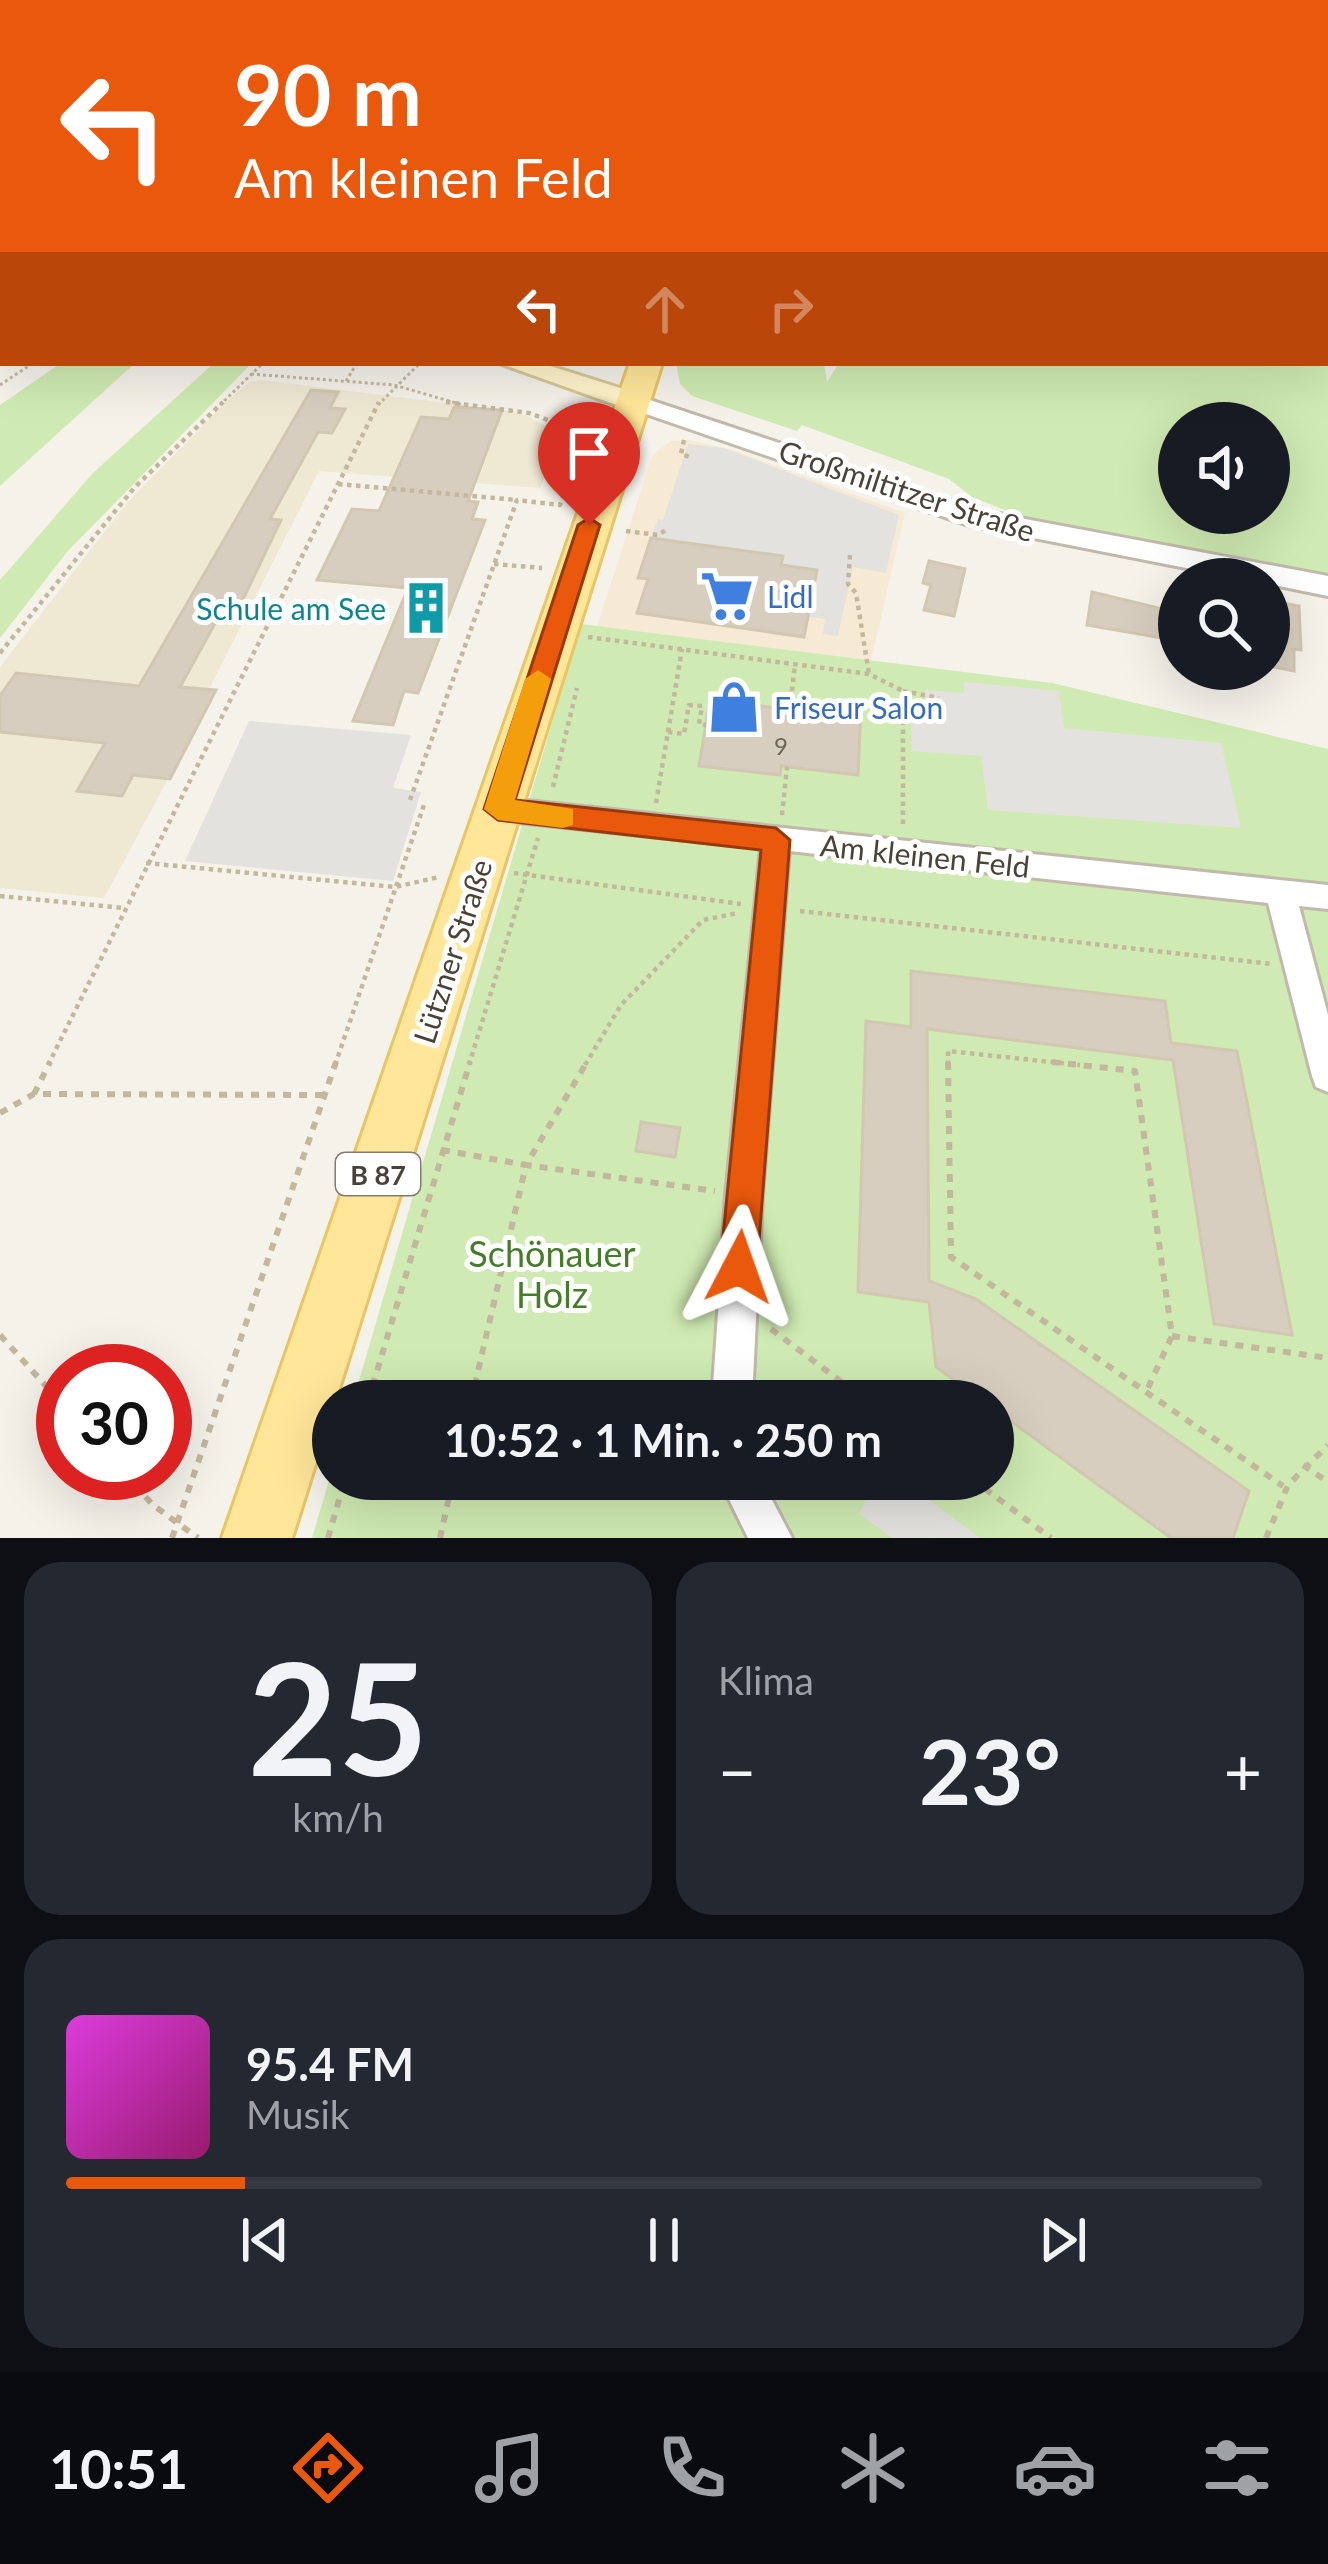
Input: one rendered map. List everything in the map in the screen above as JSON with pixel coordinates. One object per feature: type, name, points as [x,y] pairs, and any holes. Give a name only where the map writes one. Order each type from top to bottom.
[{"type":"main road","points":[[533,366],[639,382]]},
{"type":"main road","name":"Lützner Straße","points":[[257,1538],[503,871],[639,382]]},
{"type":"street","name":"Großmiltitzer Straße","points":[[639,382],[978,519],[1328,586]]},
{"type":"street","name":"Am kleinen Feld","points":[[522,812],[1328,898]]},
{"type":"street","points":[[733,1380],[744,1195],[778,840]]},
{"type":"street","points":[[1280,892],[1328,1076]]},
{"type":"street","points":[[750,1500],[771,1538]]},
{"type":"path","points":[[0,385],[28,366]]},
{"type":"path","points":[[0,653],[134,488],[259,366]]},
{"type":"path","points":[[346,381],[355,366]]},
{"type":"path","points":[[34,1094],[381,398],[416,366]]},
{"type":"path","points":[[251,374],[394,385],[450,403],[529,413],[586,434]]},
{"type":"path","points":[[558,518],[589,424]]},
{"type":"path","points":[[338,484],[560,505]]},
{"type":"path","points":[[410,800],[517,500]]},
{"type":"path","points":[[622,530],[658,535],[666,530]]},
{"type":"path","points":[[850,555],[848,584],[856,593],[869,674]]},
{"type":"path","points":[[494,564],[543,568]]},
{"type":"path","points":[[588,637],[869,674],[902,691],[939,698]]},
{"type":"path","points":[[652,826],[682,649]]},
{"type":"path","points":[[791,700],[795,664]]},
{"type":"path","points":[[902,691],[904,853]]},
{"type":"path","points":[[668,732],[684,734],[689,705],[702,706],[699,724],[706,725]]},
{"type":"path","points":[[778,840],[787,767]]},
{"type":"path","points":[[172,1538],[425,802]]},
{"type":"path","points":[[374,1380],[442,1150],[503,871],[522,812]]},
{"type":"path","points":[[146,863],[395,886]]},
{"type":"path","points":[[503,871],[770,908],[1299,967]]},
{"type":"path","points":[[0,896],[124,908]]},
{"type":"path","points":[[476,1380],[526,1165],[621,1005],[703,920],[770,908]]},
{"type":"path","points":[[1145,1395],[1172,1336],[1135,1072],[948,1051],[951,1257],[1145,1395],[1283,1486]]},
{"type":"path","points":[[0,1113],[34,1094],[323,1095]]},
{"type":"path","points":[[442,1150],[744,1195]]},
{"type":"path","points":[[736,1303],[840,1380]]},
{"type":"path","points":[[0,1335],[36,1375]]},
{"type":"path","points":[[1172,1336],[1328,1358]]},
{"type":"path","points":[[1266,1538],[1283,1486],[1300,1463],[1328,1445]]},
{"type":"path","points":[[1300,1463],[1328,1482]]},
{"type":"path","points":[[151,1500],[176,1525],[198,1538]]},
{"type":"path","points":[[328,1538],[339,1500]]},
{"type":"path","points":[[440,1538],[448,1500]]},
{"type":"path","points":[[1000,1500],[1051,1538]]},
{"type":"shaded area","points":[[249,382],[502,410],[526,415],[561,435],[540,488],[319,471],[209,689],[216,690],[104,898],[0,888],[0,667],[126,504],[225,403]]},
{"type":"shaded area","points":[[671,441],[730,449],[905,513],[871,661],[597,626],[653,454]]},
{"type":"shaded area","points":[[688,444],[724,448],[899,515],[886,573],[853,567],[838,636],[823,634],[825,619],[808,617],[816,570],[781,565],[782,556],[651,538],[658,519],[663,520]]},
{"type":"shaded area","points":[[964,682],[1059,691],[1064,728],[1221,743],[1241,828],[988,810],[981,756],[912,751],[910,699],[925,700],[925,690],[964,693]]},
{"type":"shaded area","points":[[249,721],[411,735],[393,788],[421,792],[393,881],[185,861]]},
{"type":"shaded area","points":[[866,1500],[929,1500],[980,1538],[892,1538],[859,1514]]},
{"type":"green space","points":[[57,366],[132,366],[0,486],[0,405]]},
{"type":"green space","points":[[211,366],[249,366],[67,552],[0,638],[0,580],[93,473]]},
{"type":"green space","points":[[677,366],[824,366],[827,382],[837,366],[1328,366],[1328,574],[1290,567],[1290,558],[1237,558],[1038,523],[972,497],[949,479],[802,425],[797,431],[692,396],[680,384]]},
{"type":"green space","name":"Schönauer Holz","points":[[581,624],[1052,683],[1328,749],[1328,1538],[312,1538],[323,1500],[1014,1500],[1014,1380],[359,1380]]},
{"type":"building","points":[[311,390],[338,392],[330,408],[345,409],[332,433],[318,432],[270,519],[281,520],[234,618],[219,616],[180,687],[216,690],[170,779],[133,775],[122,796],[77,791],[105,743],[0,732],[0,696],[16,673],[139,686]]},
{"type":"building","points":[[454,407],[502,410],[468,501],[478,502],[472,519],[485,520],[418,693],[404,691],[393,725],[353,721],[408,588],[317,580],[352,509],[379,511],[421,417],[449,419]]},
{"type":"building","name":"Lidl","points":[[651,538],[783,556],[781,565],[817,570],[804,637],[637,613],[648,579],[638,578]]},
{"type":"building","points":[[929,561],[965,569],[954,616],[924,610],[931,585],[923,583]]},
{"type":"building","points":[[1092,592],[1158,608],[1158,637],[1087,625]]},
{"type":"building","points":[[1290,604],[1299,606],[1301,650],[1294,649],[1294,671],[1290,670]]},
{"type":"building","points":[[786,699],[861,708],[858,775],[781,766],[780,775],[699,766],[710,700],[785,709]]},
{"type":"building","points":[[911,971],[1165,1001],[1171,1043],[1237,1051],[1292,1335],[1214,1324],[1173,1060],[927,1029],[929,1281],[976,1299],[1249,1491],[1233,1538],[1171,1538],[1014,1423],[1014,1380],[954,1380],[936,1367],[929,1302],[858,1292],[866,1021],[911,1027]]},
{"type":"building","points":[[641,1122],[680,1128],[675,1157],[636,1151]]},
{"type":"slow traffic","points":[[538,679],[498,809],[563,817]]},
{"type":"place","name":"Lidl","points":[[727,596]]},
{"type":"place","name":"Schule am See","points":[[426,608]]},
{"type":"place","name":"Friseur Salon","points":[[734,707]]},
{"type":"route","points":[[589,525],[498,809],[776,840],[739,1267]]}]
